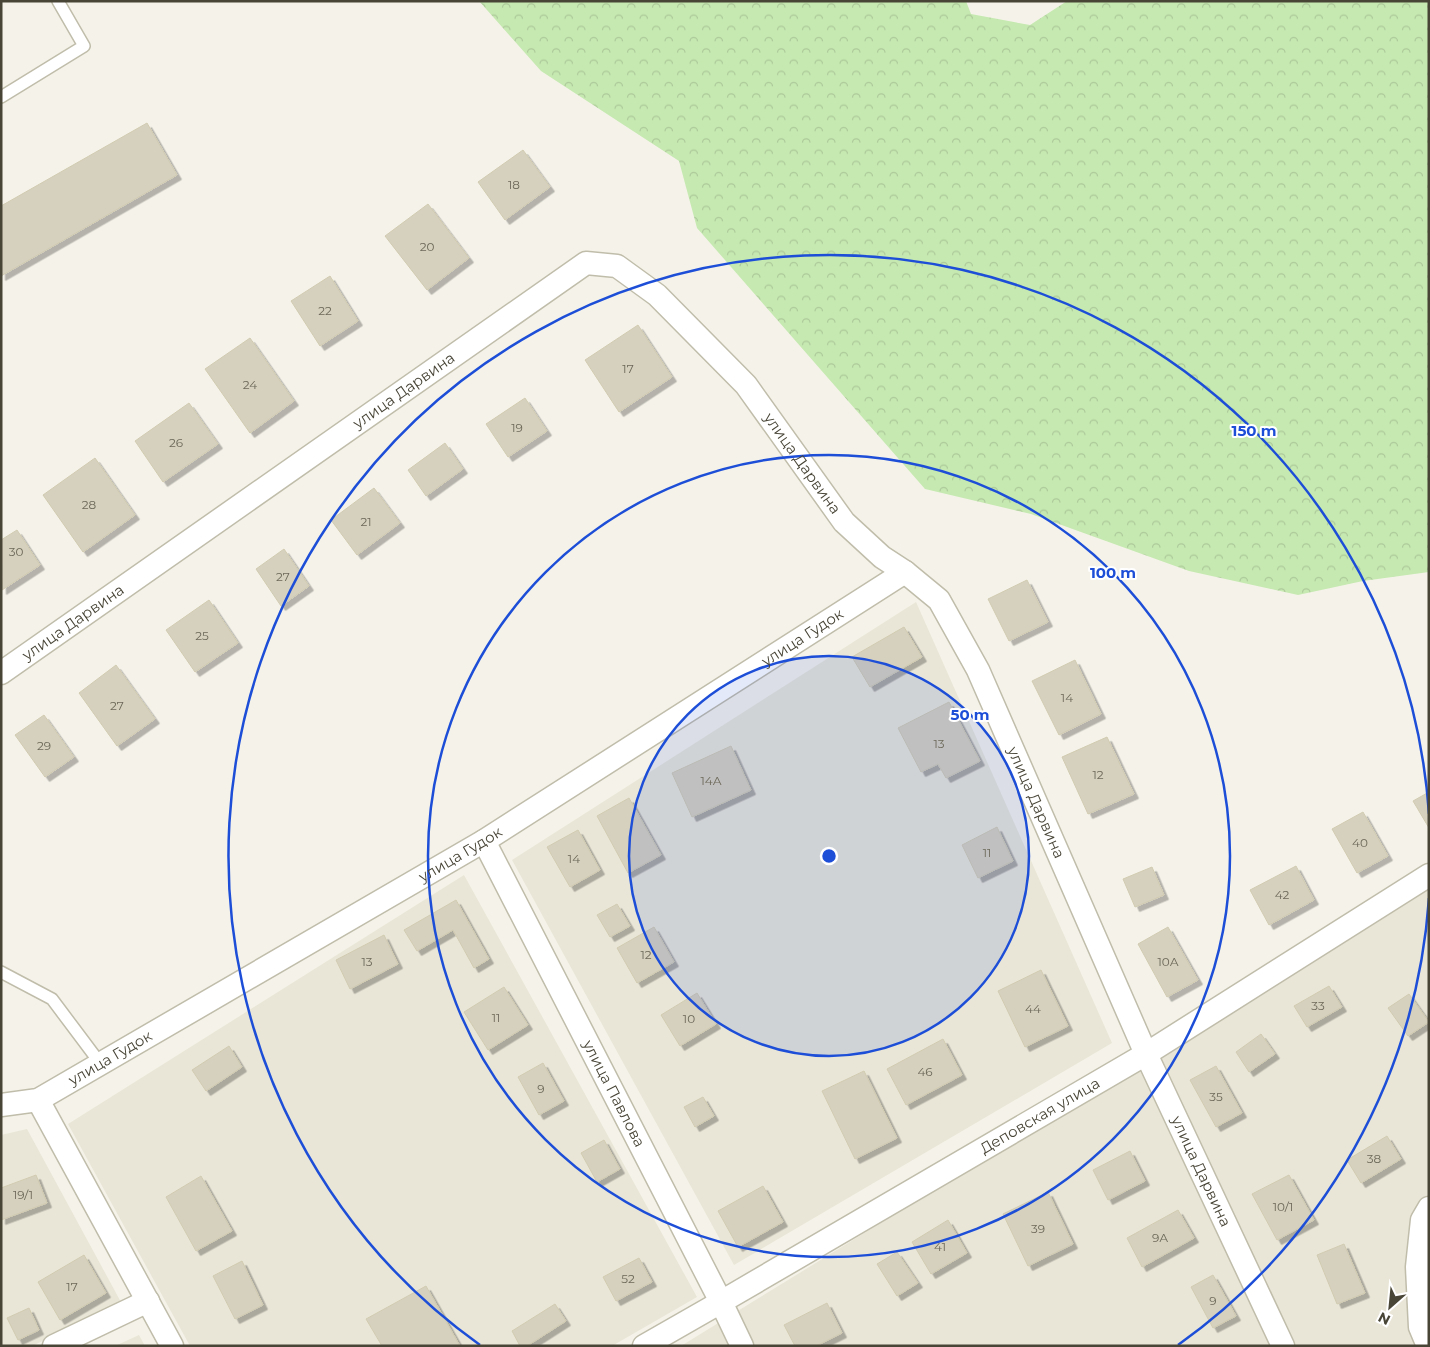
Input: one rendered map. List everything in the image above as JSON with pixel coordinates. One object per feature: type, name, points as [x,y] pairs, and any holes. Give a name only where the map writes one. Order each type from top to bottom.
[{"type":"street","name":"улица Дарвина","points":[[1,673],[586,264],[617,266],[657,295],[746,385],[844,522],[882,557],[905,572],[938,600],[978,670],[1146,1054],[1283,1346]]},
{"type":"street","name":"улица Гудок","points":[[1,1105],[38,1100],[484,841],[905,572]]},
{"type":"street","name":"улица Павлова","points":[[484,841],[742,1346]]},
{"type":"street","name":"Деповская улица","points":[[644,1346],[1146,1054],[1429,875]]},
{"type":"street","points":[[38,1100],[172,1346]]},
{"type":"street","points":[[1428,1346],[1420,1327],[1417,1267],[1422,1220],[1429,1208]]},
{"type":"street","points":[[54,1346],[148,1301]]},
{"type":"lane","points":[[1,97],[84,46],[58,1]]},
{"type":"lane","points":[[1,972],[52,999],[100,1063]]},
{"type":"shaded area","points":[[916,602],[1112,1043],[734,1265],[512,860]]},
{"type":"shaded area","points":[[464,875],[697,1297],[612,1346],[190,1346],[68,1124]]},
{"type":"shaded area","points":[[1429,885],[1429,1346],[681,1346]]},
{"type":"shaded area","points":[[27,1129],[122,1304],[32,1346],[1,1346],[1,1135]]},
{"type":"shaded area","points":[[139,1335],[145,1346],[115,1346]]},
{"type":"green space","points":[[479,1],[966,1],[971,14],[1030,25],[1067,1],[1429,1],[1429,572],[1363,581],[1298,595],[1189,571],[1031,514],[925,489],[697,228],[679,161],[541,71]]},
{"type":"building","points":[[147,123],[177,175],[1,276],[1,206]]},
{"type":"building","points":[[523,150],[550,187],[505,220],[478,182]]},
{"type":"building","points":[[428,204],[469,258],[427,290],[385,236]]},
{"type":"building","points":[[330,276],[358,321],[320,346],[291,301]]},
{"type":"building","points":[[638,325],[672,377],[619,412],[585,360]]},
{"type":"building","points":[[250,338],[294,401],[250,433],[205,369]]},
{"type":"building","points":[[525,398],[547,431],[508,457],[486,424]]},
{"type":"building","points":[[189,403],[218,444],[163,482],[135,441]]},
{"type":"building","points":[[445,443],[463,469],[426,496],[408,470]]},
{"type":"building","points":[[95,458],[135,515],[83,552],[43,495]]},
{"type":"building","points":[[374,488],[400,523],[357,555],[331,520]]},
{"type":"building","points":[[17,530],[40,565],[2,590],[1,540]]},
{"type":"building","points":[[284,549],[309,586],[281,606],[256,569]]},
{"type":"building","points":[[1027,580],[1048,622],[1009,641],[988,599]]},
{"type":"building","points":[[209,600],[238,643],[195,672],[166,630]]},
{"type":"building","points":[[904,627],[922,657],[870,687],[852,657]]},
{"type":"building","points":[[1075,660],[1101,714],[1059,735],[1032,681]]},
{"type":"building","points":[[116,665],[155,719],[117,746],[79,693]]},
{"type":"building","points":[[949,702],[980,761],[946,778],[938,764],[921,772],[898,728]]},
{"type":"building","points":[[44,715],[74,757],[45,777],[15,735]]},
{"type":"building","points":[[1107,737],[1134,794],[1088,814],[1062,757]]},
{"type":"building","points":[[731,746],[751,790],[692,817],[672,773]]},
{"type":"building","points":[[1429,792],[1429,828],[1413,801]]},
{"type":"building","points":[[629,798],[661,855],[628,873],[597,816]]},
{"type":"building","points":[[1363,812],[1388,856],[1357,873],[1332,829]]},
{"type":"building","points":[[997,827],[1013,861],[978,878],[962,845]]},
{"type":"building","points":[[578,830],[600,870],[570,887],[547,847]]},
{"type":"building","points":[[1296,866],[1314,900],[1269,925],[1250,890]]},
{"type":"building","points":[[1152,867],[1164,895],[1135,907],[1123,879]]},
{"type":"building","points":[[456,900],[489,959],[474,968],[453,930],[417,951],[404,930]]},
{"type":"building","points":[[617,904],[630,926],[610,937],[597,915]]},
{"type":"building","points":[[654,927],[674,962],[637,983],[617,948]]},
{"type":"building","points":[[1168,927],[1198,980],[1167,997],[1138,944]]},
{"type":"building","points":[[384,935],[398,964],[350,989],[336,960]]},
{"type":"building","points":[[1041,970],[1068,1026],[1025,1047],[998,991]]},
{"type":"building","points":[[1329,986],[1342,1007],[1307,1027],[1294,1006]]},
{"type":"building","points":[[504,987],[528,1025],[488,1050],[464,1012]]},
{"type":"building","points":[[697,993],[716,1024],[680,1046],[661,1015]]},
{"type":"building","points":[[1409,994],[1429,1022],[1408,1036],[1388,1008]]},
{"type":"building","points":[[1261,1034],[1275,1054],[1249,1072],[1236,1052]]},
{"type":"building","points":[[943,1039],[962,1075],[906,1105],[887,1069]]},
{"type":"building","points":[[229,1046],[242,1067],[206,1091],[192,1070]]},
{"type":"building","points":[[543,1063],[564,1101],[539,1115],[518,1077]]},
{"type":"building","points":[[1216,1066],[1242,1113],[1216,1127],[1190,1080]]},
{"type":"building","points":[[864,1071],[897,1138],[855,1159],[822,1091]]},
{"type":"building","points":[[703,1097],[714,1116],[695,1127],[684,1107]]},
{"type":"building","points":[[1387,1136],[1401,1159],[1361,1183],[1347,1160]]},
{"type":"building","points":[[604,1140],[620,1169],[597,1182],[581,1153]]},
{"type":"building","points":[[1130,1151],[1145,1181],[1108,1200],[1093,1170]]},
{"type":"building","points":[[36,1175],[47,1203],[1,1220],[1,1188]]},
{"type":"building","points":[[1289,1175],[1314,1220],[1277,1240],[1252,1194]]},
{"type":"building","points":[[201,1176],[232,1231],[196,1251],[166,1197]]},
{"type":"building","points":[[763,1186],[783,1222],[738,1247],[718,1211]]},
{"type":"building","points":[[1048,1192],[1073,1244],[1028,1266],[1003,1214]]},
{"type":"building","points":[[1178,1210],[1194,1238],[1142,1267],[1127,1238]]},
{"type":"building","points":[[948,1220],[967,1253],[931,1274],[912,1242]]},
{"type":"building","points":[[1344,1244],[1365,1293],[1337,1304],[1317,1255]]},
{"type":"building","points":[[897,1252],[918,1283],[897,1296],[877,1264]]},
{"type":"building","points":[[84,1255],[106,1293],[60,1320],[38,1282]]},
{"type":"building","points":[[639,1258],[652,1282],[616,1301],[603,1277]]},
{"type":"building","points":[[242,1261],[263,1305],[235,1319],[213,1276]]},
{"type":"building","points":[[1213,1275],[1236,1316],[1213,1328],[1191,1287]]},
{"type":"building","points":[[426,1286],[460,1346],[382,1346],[366,1319]]},
{"type":"building","points":[[827,1303],[842,1333],[816,1346],[795,1346],[784,1325]]},
{"type":"building","points":[[555,1304],[566,1321],[527,1346],[520,1346],[512,1331]]},
{"type":"building","points":[[29,1308],[39,1330],[18,1340],[7,1318]]}]
